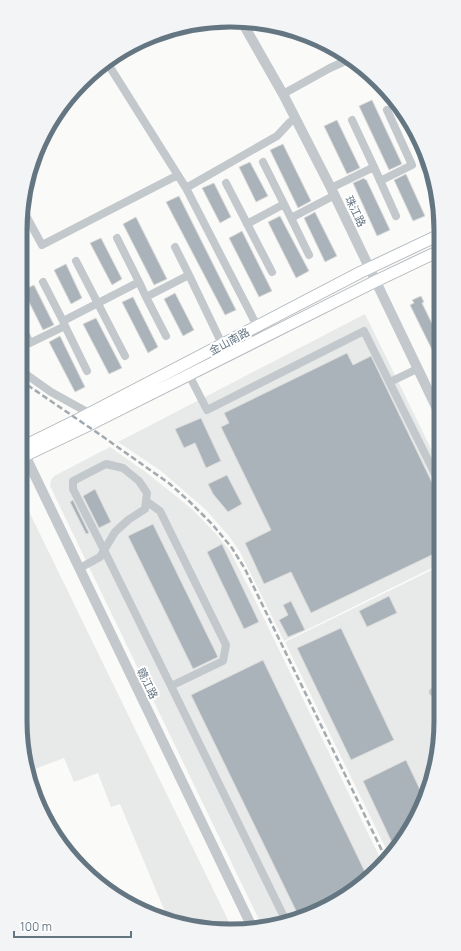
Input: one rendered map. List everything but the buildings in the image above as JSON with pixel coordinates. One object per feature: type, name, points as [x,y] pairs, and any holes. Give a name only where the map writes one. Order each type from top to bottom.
[{"type":"main road","name":"金山南路","points":[[27,449],[89,413],[370,268],[434,237]]},
{"type":"main road","name":"金山南路","points":[[27,450],[87,426],[376,281],[434,254]]},
{"type":"street","name":"珠江路","points":[[245,27],[283,94],[333,192],[434,404]]},
{"type":"street","points":[[283,94],[345,61]]},
{"type":"street","points":[[110,67],[186,188],[257,326]]},
{"type":"street","points":[[380,181],[412,165],[387,110]]},
{"type":"street","points":[[186,188],[278,136],[290,122],[296,119]]},
{"type":"street","points":[[352,120],[396,216]]},
{"type":"street","points":[[263,162],[309,255]]},
{"type":"street","points":[[291,218],[374,168]]},
{"type":"street","points":[[27,218],[42,245],[178,175]]},
{"type":"street","points":[[226,183],[272,272]]},
{"type":"street","points":[[247,224],[284,204]]},
{"type":"street","points":[[117,238],[166,336]]},
{"type":"street","points":[[175,247],[222,344]]},
{"type":"street","points":[[76,261],[125,356]]},
{"type":"street","points":[[146,297],[188,275]]},
{"type":"street","points":[[43,282],[87,371]]},
{"type":"street","points":[[27,337],[30,343],[98,303],[139,282]]},
{"type":"street","points":[[189,374],[207,410],[364,331],[434,472]]},
{"type":"street","points":[[390,382],[417,369]]},
{"type":"street","points":[[27,375],[51,392],[89,413]]},
{"type":"street","name":"赣江路","points":[[27,462],[80,568],[250,923]]},
{"type":"street","points":[[80,568],[100,558],[104,550],[115,532],[128,520],[145,509],[147,493],[139,482],[123,468],[106,464],[73,481],[73,489],[104,550],[284,917]]},
{"type":"street","points":[[146,501],[160,511],[226,645],[222,661],[171,686]]},
{"type":"shaded area","points":[[422,163],[428,183],[419,164]]},
{"type":"shaded area","points":[[365,314],[434,455],[434,567],[284,641],[240,552],[228,535],[205,509],[161,471],[118,442]]},
{"type":"shaded area","points":[[110,447],[147,473],[194,511],[230,551],[380,858],[365,873],[344,890],[308,909],[283,917],[260,922],[50,486],[51,480],[54,476]]},
{"type":"shaded area","points":[[27,507],[230,924],[217,924],[191,920],[166,913],[120,804],[111,807],[98,773],[74,782],[64,758],[33,770],[27,734]]},
{"type":"shaded area","points":[[434,569],[434,734],[430,760],[419,798],[413,811],[400,834],[387,850],[285,642]]},
{"type":"railway","points":[[27,385],[170,484],[212,524],[232,548],[245,569],[384,854]]}]
